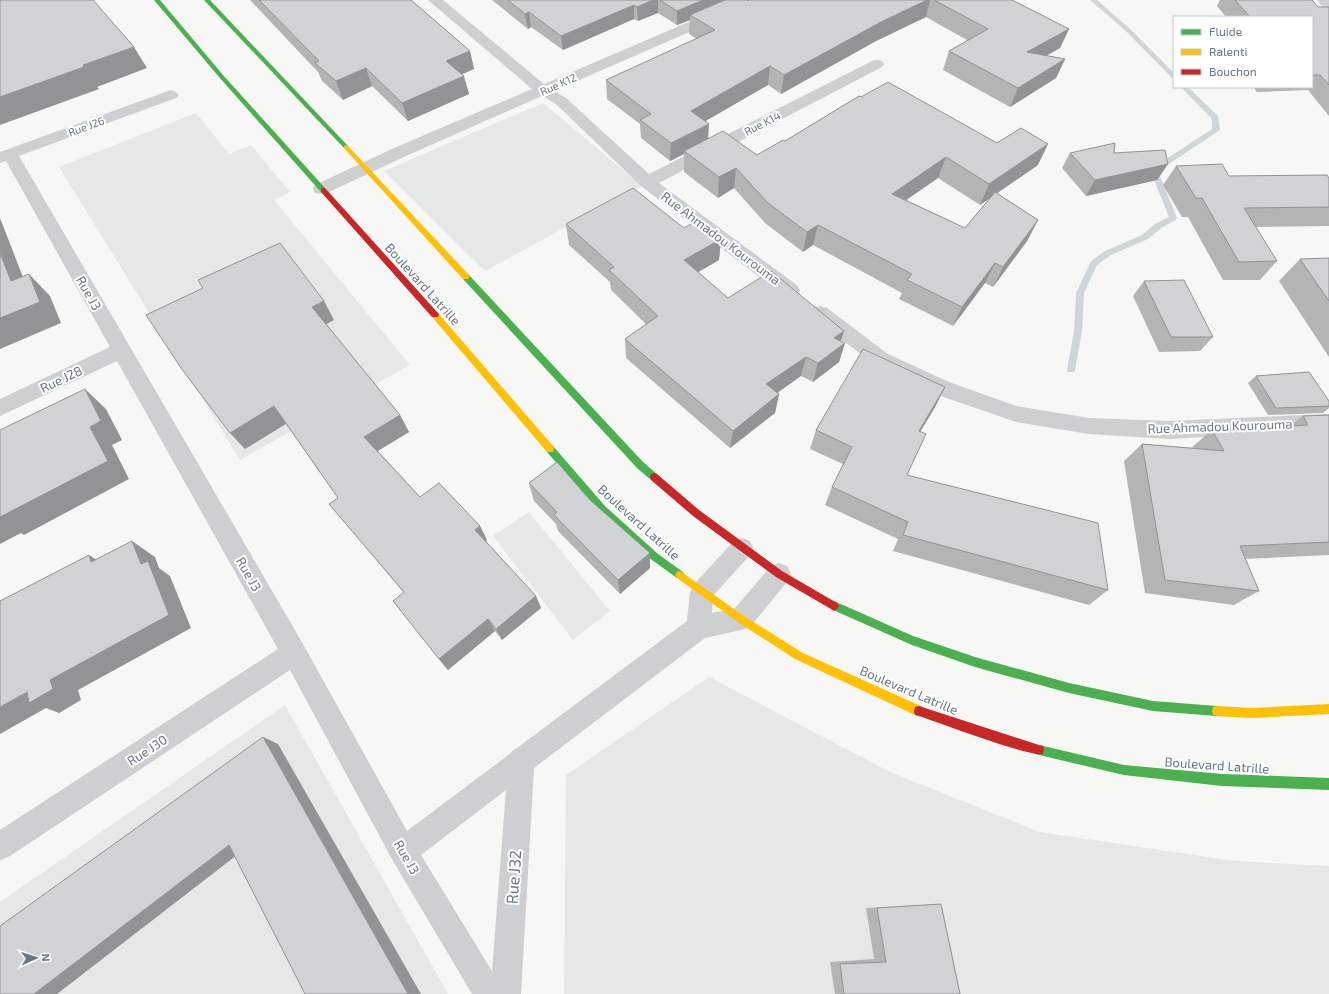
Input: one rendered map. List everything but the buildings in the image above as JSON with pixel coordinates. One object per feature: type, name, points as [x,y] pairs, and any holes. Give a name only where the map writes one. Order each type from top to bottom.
[{"type":"main road","name":"Boulevard Latrille","points":[[157,0],[221,76],[436,317],[602,509],[655,557],[741,619],[799,656],[918,710],[1020,745],[1124,770],[1222,780],[1329,784]]},
{"type":"main road","points":[[207,0],[640,464],[696,513],[779,574],[825,602],[912,640],[975,662],[1069,688],[1153,706],[1251,713],[1329,709]]},
{"type":"street","name":"Rue Ahmadou Kourouma","points":[[435,0],[543,91],[561,101],[647,182],[881,359],[942,388],[1016,414],[1090,426],[1168,430],[1329,422]]},
{"type":"street","name":"Rue K12","points":[[321,189],[365,168],[751,0]]},
{"type":"street","points":[[1324,0],[1329,6]]},
{"type":"street","name":"Rue K14","points":[[647,182],[877,64]]},
{"type":"street","name":"Rue J26","points":[[5,156],[171,95]]},
{"type":"street","name":"Rue J3","points":[[5,156],[122,350],[294,653],[403,851],[489,994]]},
{"type":"street","name":"Rue J28","points":[[0,408],[122,350]]},
{"type":"street","points":[[699,627],[702,592],[742,548]]},
{"type":"street","points":[[403,851],[521,760],[699,627],[741,619],[779,574]]},
{"type":"street","name":"Rue J30","points":[[0,846],[294,653]]},
{"type":"street","name":"Rue J32","points":[[506,994],[521,760]]},
{"type":"shaded area","points":[[543,103],[642,186],[485,271],[384,171]]},
{"type":"shaded area","points":[[196,113],[229,154],[251,145],[290,192],[274,200],[410,365],[240,460],[59,167]]},
{"type":"shaded area","points":[[529,512],[610,611],[573,640],[493,536]]},
{"type":"shaded area","points":[[709,677],[890,772],[1040,832],[1234,861],[1329,866],[1329,994],[564,994],[566,775]]},
{"type":"shaded area","points":[[285,705],[448,994],[11,994],[0,962],[0,902]]},
{"type":"waterway","points":[[1093,0],[1128,30],[1173,76]]},
{"type":"waterway","points":[[1071,370],[1078,331],[1080,293],[1094,263],[1108,253],[1145,237],[1158,226],[1173,218],[1154,170],[1216,130],[1216,118],[1185,88]]},
{"type":"traffic: fast","points":[[157,0],[221,76],[323,190]]},
{"type":"traffic: fast","points":[[207,0],[346,147]]},
{"type":"traffic: fast","points":[[466,277],[640,465],[654,477]]},
{"type":"traffic: fast","points":[[550,449],[602,509],[655,557],[680,575]]},
{"type":"traffic: fast","points":[[834,606],[912,640],[975,662],[1069,688],[1153,706],[1217,711]]},
{"type":"traffic: fast","points":[[1039,750],[1124,770],[1222,780],[1329,784]]},
{"type":"traffic: slow","points":[[346,147],[466,277]]},
{"type":"traffic: slow","points":[[435,315],[550,449]]},
{"type":"traffic: slow","points":[[680,575],[741,619],[799,656],[919,711]]},
{"type":"traffic: slow","points":[[1217,711],[1251,713],[1329,709]]},
{"type":"traffic: jam","points":[[323,190],[435,315]]},
{"type":"traffic: jam","points":[[654,477],[696,513],[779,574],[834,606]]},
{"type":"traffic: jam","points":[[919,711],[1039,750]]}]
